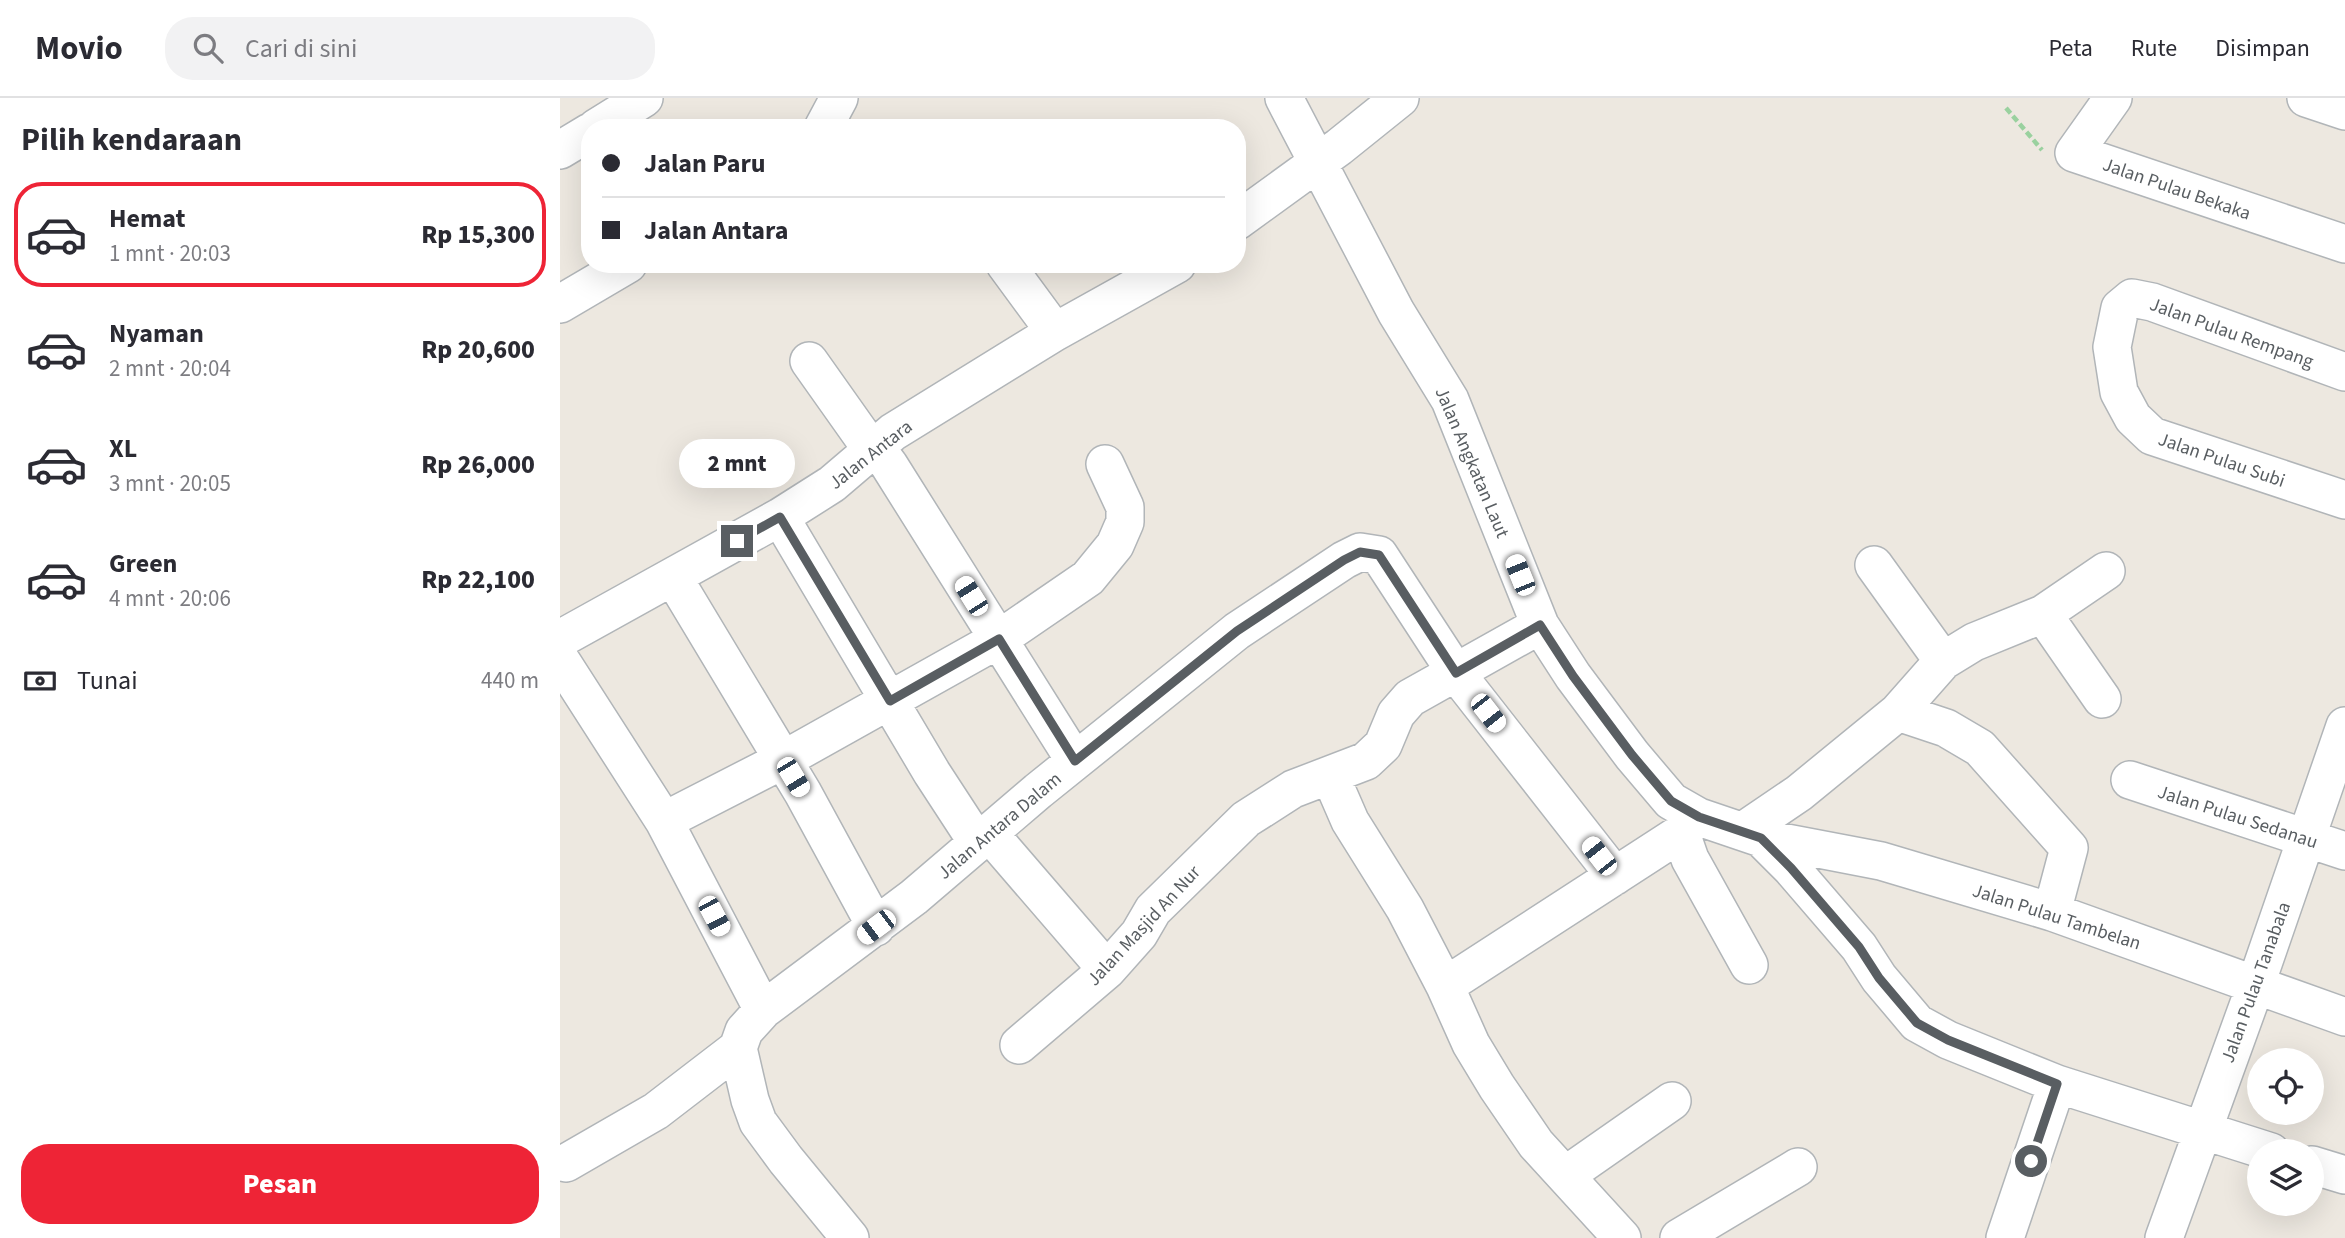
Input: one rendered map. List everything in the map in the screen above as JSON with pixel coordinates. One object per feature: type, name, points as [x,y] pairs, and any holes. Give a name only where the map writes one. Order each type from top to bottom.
[{"type":"street","points":[[610,119],[644,98]]},
{"type":"street","points":[[828,119],[839,98]]},
{"type":"street","name":"Jalan Angkatan Laut","points":[[1284,98],[1396,312],[1450,400],[1540,625],[1573,676],[1632,755],[1690,825],[1752,834]]},
{"type":"street","points":[[1246,214],[1400,98]]},
{"type":"street","name":"Jalan Pulau Bekaka","points":[[2113,98],[2074,153],[2345,244]]},
{"type":"street","points":[[2306,98],[2345,111]]},
{"type":"street","points":[[560,150],[581,137]]},
{"type":"street","points":[[560,304],[613,273]]},
{"type":"street","points":[[1012,273],[1055,332]]},
{"type":"street","name":"Jalan Antara","points":[[560,639],[780,517],[832,484],[893,432],[1055,332],[1161,273]]},
{"type":"street","name":"Jalan Pulau Rempang","points":[[2120,308],[2132,299],[2152,302],[2345,372]]},
{"type":"street","name":"Jalan Pulau Subi","points":[[2120,308],[2112,347],[2119,392],[2133,418],[2152,436],[2345,500]]},
{"type":"street","points":[[809,361],[872,450],[889,465],[1075,761]]},
{"type":"street","points":[[664,821],[783,760],[999,639],[1088,578],[1115,545],[1125,522],[1125,507],[1105,464]]},
{"type":"street","points":[[780,517],[932,773],[983,837],[1107,971]]},
{"type":"street","name":"Jalan Antara Dalam","points":[[738,1048],[744,1031],[763,1010],[876,927],[1075,761],[1237,631],[1360,552],[1379,555],[1456,673],[1615,876]]},
{"type":"street","points":[[1874,565],[1943,661]]},
{"type":"street","points":[[2106,571],[2043,614],[1974,642],[1943,661],[1898,712],[1752,834],[1791,868],[1859,947],[1885,986],[1917,1023],[1948,1040],[2057,1084],[2247,1144]]},
{"type":"street","points":[[673,577],[783,760],[876,927]]},
{"type":"street","points":[[2043,614],[2102,699]]},
{"type":"street","name":"Jalan Masjid An Nur","points":[[1019,1045],[1107,971],[1139,934],[1153,910],[1246,819],[1293,789],[1366,761],[1383,745],[1396,714],[1410,698],[1540,625]]},
{"type":"street","points":[[560,659],[664,821],[763,1010]]},
{"type":"street","points":[[1898,712],[1946,728],[1980,748],[2069,848],[2052,912]]},
{"type":"street","name":"Jalan Pulau Tanabala","points":[[2164,1238],[2345,726]]},
{"type":"street","points":[[1330,775],[1350,821],[1405,909],[1445,986],[1471,1044],[1497,1087],[1536,1144],[1622,1238]]},
{"type":"street","name":"Jalan Pulau Sedanau","points":[[2130,780],[2345,851]]},
{"type":"street","points":[[1445,986],[1690,825]]},
{"type":"street","points":[[1690,825],[1690,859],[1749,965]]},
{"type":"street","name":"Jalan Pulau Tambelan","points":[[1752,834],[1881,861],[2052,912],[2345,1017]]},
{"type":"street","points":[[562,1158],[656,1111],[738,1048],[758,1122],[850,1238]]},
{"type":"street","points":[[2005,1238],[2057,1084]]},
{"type":"street","points":[[1566,1175],[1672,1101]]},
{"type":"street","points":[[1679,1238],[1798,1167]]},
{"type":"street","points":[[2324,1169],[2345,1175]]},
{"type":"path","points":[[2006,108],[2043,152],[2074,153]]},
{"type":"route","points":[[737,541],[780,517],[890,701],[999,639],[1075,761],[1237,631],[1360,552],[1379,555],[1456,673],[1540,625],[1573,676],[1632,755],[1671,801],[1699,817],[1761,838],[1791,868],[1859,947],[1879,978],[1917,1023],[1948,1040],[2057,1084],[2031,1161]]}]
